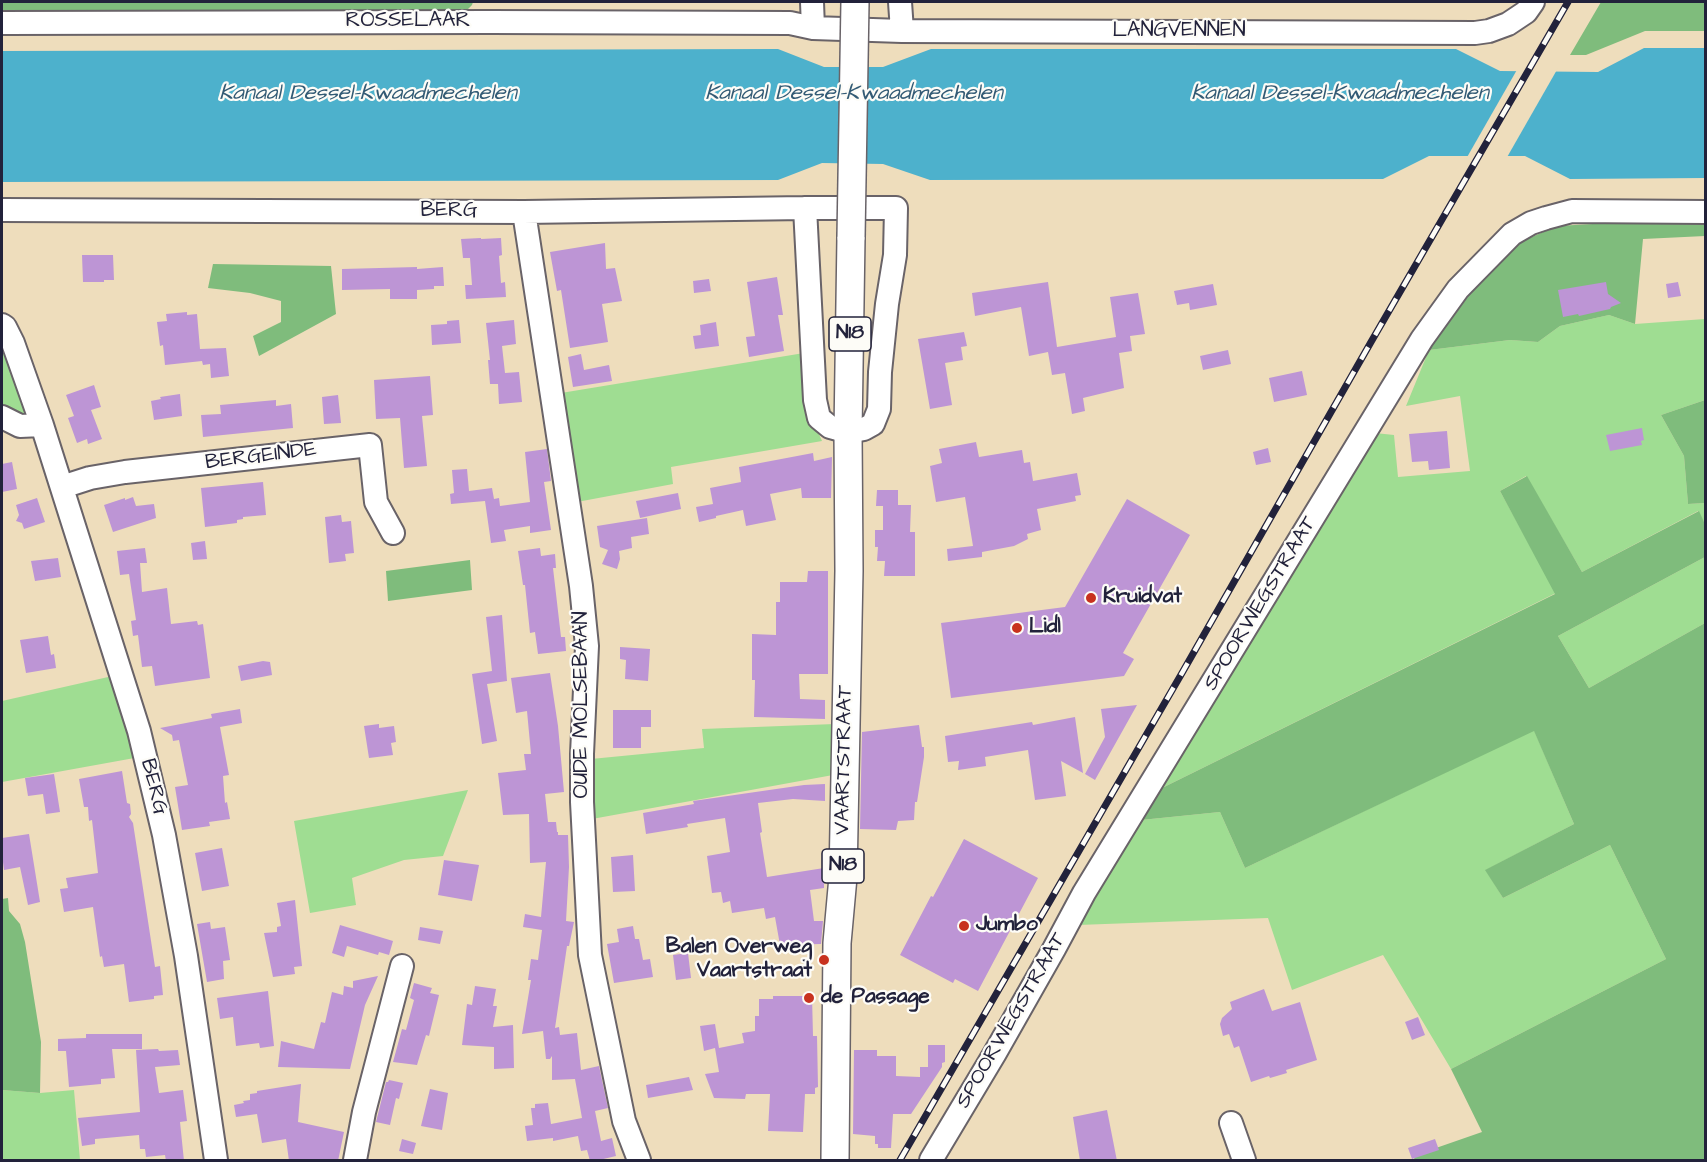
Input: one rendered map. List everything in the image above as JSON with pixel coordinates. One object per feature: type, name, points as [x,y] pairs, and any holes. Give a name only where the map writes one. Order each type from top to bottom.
[{"type":"main road","name":"VAARTSTRAAT","points":[[835,1161],[837,943],[843,877],[849,570],[848,432],[855,2]]},
{"type":"street","points":[[813,2],[813,28]]},
{"type":"street","points":[[900,2],[902,31]]},
{"type":"street","name":"LANGVENNEN","points":[[813,28],[902,31],[1475,33],[1508,24],[1527,12],[1533,2]]},
{"type":"street","name":"ROSSELAAR","points":[[2,23],[490,12],[790,23],[813,28]]},
{"type":"street","points":[[805,208],[814,400],[819,418],[830,427],[848,432]]},
{"type":"street","name":"BERG","points":[[2,210],[524,212],[896,208],[895,255],[880,372],[879,409],[873,424],[864,429],[848,432]]},
{"type":"street","name":"SPOORWEGSTRAAT","points":[[931,1161],[1054,950],[1084,893],[1422,339],[1458,289],[1512,234],[1546,218],[1572,211],[1706,212]]},
{"type":"street","name":"OUDE MOLSEBAAN","points":[[524,212],[581,586],[587,646],[582,802],[590,955],[624,1121],[639,1161]]},
{"type":"street","name":"BERG","points":[[2,326],[5,327],[13,343],[42,425],[139,731],[165,835],[186,956],[216,1161]]},
{"type":"street","points":[[2,417],[20,426],[42,425]]},
{"type":"street","name":"BERGEINDE","points":[[62,487],[90,478],[125,472],[370,445],[376,502],[393,533]]},
{"type":"street","points":[[355,1161],[364,1112],[402,966]]},
{"type":"street","points":[[1231,1123],[1244,1161]]},
{"type":"green space","points":[[2,2],[473,2],[462,15],[2,10]]},
{"type":"green space","points":[[1601,2],[1705,2],[1705,31],[1645,31],[1586,55],[1570,55]]},
{"type":"green space","points":[[1628,222],[1705,222],[1705,236],[1643,239],[1635,324],[1609,315],[1560,326],[1538,342],[1510,340],[1429,350],[1469,295],[1509,247],[1557,226]]},
{"type":"green space","points":[[213,264],[331,266],[336,314],[259,356],[253,336],[281,322],[281,301],[250,293],[208,288]]},
{"type":"green space","points":[[1609,315],[1635,324],[1705,319],[1705,400],[1661,415],[1684,456],[1688,504],[1705,503],[1705,524],[1698,511],[1582,572],[1526,476],[1500,491],[1556,593],[1158,790],[1375,433],[1394,435],[1398,477],[1470,471],[1460,396],[1406,406],[1429,350],[1510,340],[1538,342],[1560,326]]},
{"type":"green space","points":[[2,335],[29,406],[23,418],[2,408]]},
{"type":"green space","points":[[804,353],[813,421],[822,441],[671,467],[673,484],[577,502],[561,393]]},
{"type":"green space","points":[[1705,400],[1705,503],[1688,504],[1684,456],[1661,415]]},
{"type":"green space","points":[[1527,476],[1582,572],[1699,511],[1705,524],[1705,557],[1558,636],[1589,688],[1705,623],[1705,1160],[1415,1160],[1413,1156],[1482,1132],[1451,1069],[1666,959],[1610,845],[1503,898],[1485,870],[1574,824],[1534,731],[1245,868],[1220,812],[1141,820],[1158,790],[1555,594],[1500,491]]},
{"type":"green space","points":[[1705,557],[1705,623],[1589,688],[1558,636]]},
{"type":"green space","points":[[470,560],[472,590],[388,601],[386,571]]},
{"type":"green space","points":[[117,675],[140,757],[2,782],[2,701]]},
{"type":"green space","points":[[835,724],[833,775],[592,819],[591,759],[704,748],[702,729]]},
{"type":"green space","points":[[1534,730],[1574,824],[1486,870],[1503,898],[1610,845],[1666,959],[1451,1069],[1383,955],[1292,990],[1268,918],[1078,925],[1141,820],[1220,812],[1245,868]]},
{"type":"green space","points":[[468,790],[443,856],[404,860],[352,878],[356,905],[310,913],[294,821]]},
{"type":"green space","points":[[8,898],[9,911],[20,924],[25,942],[41,1042],[40,1093],[2,1090],[2,899]]},
{"type":"green space","points":[[2,1090],[40,1093],[74,1090],[80,1160],[2,1160]]},
{"type":"water","name":"Kanaal Dessel-Kwaadmechelen","points":[[1644,48],[1705,48],[1705,178],[1570,179],[1525,156],[1429,156],[1383,179],[930,180],[883,164],[822,163],[778,180],[2,182],[2,51],[778,49],[824,67],[883,67],[931,49],[1456,49],[1500,71],[1598,72]]},
{"type":"pier","points":[[1518,68],[1558,68],[1506,159],[1466,159]]},
{"type":"building","points":[[501,238],[502,255],[499,256],[501,283],[505,282],[506,297],[466,299],[465,285],[472,285],[470,258],[463,258],[461,239]]},
{"type":"building","points":[[605,243],[606,269],[615,268],[622,301],[602,304],[608,342],[570,348],[561,290],[557,291],[550,252]]},
{"type":"building","points":[[82,255],[113,255],[114,280],[83,282]]},
{"type":"building","points":[[417,267],[417,269],[443,267],[444,286],[417,290],[417,299],[390,299],[390,289],[342,290],[342,269]]},
{"type":"building","points":[[777,277],[783,315],[778,315],[784,351],[749,357],[746,337],[755,336],[747,282]]},
{"type":"building","points":[[709,279],[711,291],[694,293],[693,281]]},
{"type":"building","points":[[1048,282],[1057,347],[1116,337],[1110,297],[1138,293],[1145,334],[1130,336],[1132,351],[1119,353],[1124,388],[1083,398],[1085,411],[1072,414],[1065,373],[1052,375],[1048,352],[1029,356],[1021,307],[975,316],[972,293]]},
{"type":"building","points":[[1606,282],[1608,294],[1621,303],[1610,309],[1563,317],[1558,290]]},
{"type":"building","points":[[1678,282],[1681,296],[1668,298],[1666,284]]},
{"type":"building","points":[[1213,284],[1217,305],[1190,310],[1189,303],[1177,305],[1174,291]]},
{"type":"building","points":[[187,312],[187,315],[197,314],[200,349],[226,348],[229,376],[211,378],[210,364],[203,365],[202,361],[165,365],[157,322],[167,321],[166,314]]},
{"type":"building","points":[[459,320],[461,343],[432,345],[431,325],[447,324],[447,321]]},
{"type":"building","points":[[514,320],[516,344],[502,346],[505,373],[519,372],[522,402],[499,404],[498,384],[490,384],[486,323]]},
{"type":"building","points":[[716,322],[719,346],[695,349],[693,336],[701,335],[700,325]]},
{"type":"building","points":[[964,332],[967,346],[961,347],[963,360],[945,363],[952,405],[930,409],[918,339]]},
{"type":"building","points":[[1228,350],[1231,364],[1203,370],[1200,356]]},
{"type":"building","points":[[581,354],[584,370],[609,365],[612,381],[573,387],[568,357]]},
{"type":"building","points":[[1302,371],[1307,395],[1274,402],[1269,378]]},
{"type":"building","points":[[430,376],[433,415],[422,416],[427,466],[404,468],[400,418],[376,419],[374,380]]},
{"type":"building","points":[[94,385],[101,407],[91,410],[102,439],[88,444],[87,439],[77,443],[68,418],[74,416],[66,395]]},
{"type":"building","points":[[180,394],[182,416],[154,420],[151,401]]},
{"type":"building","points":[[338,395],[341,423],[324,424],[322,397]]},
{"type":"building","points":[[276,400],[276,406],[291,404],[293,428],[203,437],[201,415],[221,414],[220,405]]},
{"type":"building","points":[[1642,428],[1644,440],[1641,441],[1642,445],[1610,451],[1606,435]]},
{"type":"building","points":[[1447,431],[1450,468],[1429,470],[1428,461],[1412,462],[1409,434]]},
{"type":"building","points":[[976,442],[979,457],[1022,450],[1024,463],[1030,462],[1033,481],[1077,473],[1081,495],[1075,496],[1076,501],[1037,509],[1041,530],[1027,534],[1028,539],[1014,546],[982,552],[982,557],[948,561],[947,549],[973,546],[965,497],[936,502],[930,466],[942,463],[939,449]]},
{"type":"building","points":[[1268,448],[1271,462],[1256,465],[1253,452]]},
{"type":"building","points":[[547,449],[551,481],[544,482],[551,530],[530,533],[530,526],[504,530],[506,541],[491,543],[485,501],[451,504],[450,494],[454,493],[452,470],[467,469],[469,491],[492,488],[494,499],[499,498],[500,506],[530,502],[525,452]]},
{"type":"building","points":[[813,453],[814,461],[832,457],[831,498],[802,498],[801,488],[770,494],[776,520],[746,526],[743,510],[699,522],[696,507],[713,504],[710,488],[741,482],[739,467]]},
{"type":"building","points":[[12,462],[17,489],[2,492],[2,464]]},
{"type":"building","points":[[263,482],[266,515],[243,517],[237,520],[237,523],[205,527],[201,488]]},
{"type":"building","points":[[877,490],[898,490],[898,505],[911,505],[910,532],[915,532],[915,576],[884,576],[885,561],[877,561],[878,547],[875,547],[875,530],[883,530],[883,506],[876,506]]},
{"type":"building","points":[[678,493],[681,509],[640,518],[636,501]]},
{"type":"building","points":[[133,497],[136,506],[154,504],[156,518],[113,532],[104,505]]},
{"type":"building","points":[[37,498],[45,522],[24,529],[22,523],[16,521],[19,515],[16,505]]},
{"type":"building","points":[[1127,499],[1190,535],[1123,653],[1134,659],[1124,676],[951,698],[941,623],[1065,607]]},
{"type":"building","points":[[341,515],[342,522],[351,521],[354,553],[345,554],[346,561],[329,563],[325,517]]},
{"type":"building","points":[[647,518],[649,534],[631,537],[632,548],[619,551],[620,559],[617,569],[602,564],[608,550],[600,547],[597,526]]},
{"type":"building","points":[[205,541],[207,559],[193,560],[191,543]]},
{"type":"building","points":[[145,548],[147,563],[140,563],[142,592],[167,588],[171,624],[197,621],[198,625],[203,624],[210,678],[155,686],[152,666],[142,667],[138,635],[133,636],[131,621],[136,620],[129,574],[120,575],[117,551]]},
{"type":"building","points":[[540,548],[541,556],[555,554],[556,568],[553,568],[561,637],[565,637],[566,651],[538,654],[535,632],[530,633],[525,585],[523,585],[518,551]]},
{"type":"building","points":[[58,558],[61,577],[35,581],[31,561]]},
{"type":"building","points":[[808,571],[828,571],[828,674],[799,674],[800,699],[825,700],[825,719],[754,717],[755,680],[752,680],[752,634],[776,635],[776,602],[780,602],[780,582],[807,582]]},
{"type":"building","points":[[502,615],[507,681],[487,684],[497,741],[482,744],[472,674],[492,671],[486,617]]},
{"type":"building","points":[[48,636],[56,668],[26,673],[20,640]]},
{"type":"building","points":[[620,647],[650,649],[648,681],[625,679],[626,660],[620,659]]},
{"type":"building","points":[[263,661],[270,662],[272,675],[241,681],[238,666]]},
{"type":"building","points":[[550,673],[564,792],[545,794],[548,822],[556,822],[558,835],[568,835],[566,921],[574,922],[569,946],[567,946],[555,1028],[559,1027],[560,1035],[577,1033],[581,1070],[599,1066],[608,1108],[595,1111],[601,1141],[612,1138],[616,1156],[595,1161],[590,1161],[587,1150],[581,1151],[578,1136],[553,1141],[553,1138],[527,1141],[525,1126],[533,1125],[531,1108],[535,1108],[535,1104],[548,1103],[551,1124],[582,1118],[575,1079],[552,1080],[552,1056],[546,1059],[543,1031],[522,1034],[531,980],[528,980],[531,959],[538,960],[542,930],[523,927],[525,914],[541,917],[546,862],[530,863],[529,814],[503,815],[498,773],[526,770],[524,754],[531,754],[527,711],[516,713],[511,678]]},
{"type":"building","points":[[1137,705],[1095,780],[1085,774],[1105,737],[1101,709]]},
{"type":"building","points":[[240,709],[242,723],[220,727],[229,775],[223,776],[225,803],[227,802],[230,819],[209,822],[210,826],[182,830],[175,787],[188,785],[179,740],[173,741],[172,735],[160,728],[212,718],[211,714]]},
{"type":"building","points":[[613,710],[651,710],[651,727],[641,727],[641,748],[613,748]]},
{"type":"building","points":[[1075,717],[1083,773],[1061,761],[1066,796],[1035,800],[1028,750],[985,757],[986,766],[958,770],[959,761],[948,762],[945,736],[1032,722],[1033,725]]},
{"type":"building","points":[[379,724],[379,728],[394,726],[396,742],[391,743],[393,755],[369,758],[364,726]]},
{"type":"building","points":[[919,725],[924,757],[917,802],[915,802],[914,820],[898,821],[896,830],[860,829],[862,732]]},
{"type":"building","points":[[122,771],[127,803],[130,804],[129,817],[133,823],[155,967],[160,966],[163,995],[154,996],[154,999],[129,1002],[124,964],[104,967],[102,956],[100,957],[93,907],[64,912],[60,889],[68,888],[66,878],[98,873],[92,820],[89,821],[88,807],[84,807],[79,779]]},
{"type":"building","points":[[54,774],[60,812],[46,814],[43,794],[28,796],[25,778]]},
{"type":"building","points":[[825,784],[825,801],[793,799],[758,803],[767,877],[824,868],[824,888],[810,890],[814,921],[823,921],[821,944],[780,945],[775,917],[766,919],[764,908],[732,913],[730,901],[723,903],[721,892],[712,893],[707,856],[730,852],[725,818],[646,834],[643,813],[694,804],[693,801]]},
{"type":"building","points":[[29,834],[40,902],[28,905],[20,867],[4,870],[2,838]]},
{"type":"building","name":"Jumbo","points":[[964,839],[1038,878],[978,991],[955,979],[953,983],[900,955]]},
{"type":"building","points":[[222,848],[229,886],[202,891],[195,853]]},
{"type":"building","points":[[633,855],[635,891],[613,892],[611,857]]},
{"type":"building","points":[[444,860],[479,865],[472,901],[438,895]]},
{"type":"building","points":[[295,900],[302,966],[294,967],[295,974],[273,977],[264,933],[277,932],[277,927],[281,926],[277,903]]},
{"type":"building","points":[[210,922],[211,929],[225,927],[230,960],[223,961],[224,979],[207,982],[197,924]]},
{"type":"building","points":[[340,925],[393,941],[389,955],[379,952],[378,955],[347,946],[344,957],[332,953]]},
{"type":"building","points":[[633,926],[635,939],[639,939],[643,960],[650,959],[653,977],[614,983],[607,944],[619,942],[617,929]]},
{"type":"building","points":[[420,927],[443,931],[440,944],[418,940]]},
{"type":"building","points":[[688,953],[691,978],[676,980],[673,955]]},
{"type":"building","points":[[378,976],[365,1005],[350,1069],[278,1067],[281,1041],[314,1049],[321,1022],[325,1023],[332,992],[343,995],[344,986],[353,988],[353,981]]},
{"type":"building","points":[[414,983],[432,988],[430,993],[439,995],[429,1036],[426,1035],[417,1065],[393,1062],[402,1029],[406,1030],[414,1000],[410,998]]},
{"type":"building","points":[[475,986],[496,989],[493,1006],[497,1006],[493,1027],[513,1025],[514,1068],[494,1069],[494,1047],[462,1045],[467,1004],[472,1005]]},
{"type":"building","points":[[1264,989],[1272,1011],[1300,1002],[1317,1060],[1286,1070],[1287,1073],[1251,1082],[1239,1046],[1234,1048],[1229,1034],[1223,1036],[1220,1024],[1222,1018],[1232,1009],[1230,1002]]},
{"type":"building","points":[[268,991],[274,1046],[260,1048],[259,1043],[236,1046],[233,1017],[220,1019],[217,998]]},
{"type":"building","points":[[773,996],[812,996],[813,1036],[817,1036],[818,1087],[815,1088],[815,1094],[805,1094],[803,1132],[768,1131],[770,1094],[746,1094],[745,1099],[714,1098],[705,1074],[719,1072],[715,1048],[704,1051],[700,1026],[715,1024],[719,1048],[744,1043],[742,1033],[755,1031],[755,1016],[759,1016],[759,999],[773,999]]},
{"type":"building","points":[[1418,1017],[1425,1035],[1412,1040],[1405,1022]]},
{"type":"building","points":[[86,1034],[142,1034],[142,1049],[112,1049],[115,1078],[101,1079],[101,1084],[69,1087],[66,1051],[58,1051],[58,1039],[86,1038]]},
{"type":"building","points":[[928,1045],[945,1045],[945,1062],[942,1063],[942,1067],[911,1114],[893,1114],[891,1148],[878,1148],[878,1144],[875,1144],[875,1136],[853,1134],[854,1050],[877,1050],[877,1056],[896,1056],[896,1076],[920,1077],[920,1067],[928,1067]]},
{"type":"building","points":[[158,1049],[159,1051],[178,1050],[180,1065],[155,1067],[159,1093],[183,1090],[187,1121],[180,1122],[184,1161],[166,1161],[165,1155],[146,1157],[145,1149],[140,1149],[139,1135],[95,1139],[95,1144],[82,1146],[78,1118],[140,1112],[136,1050]]},
{"type":"building","points":[[689,1077],[693,1090],[648,1098],[646,1085]]},
{"type":"building","points":[[389,1080],[403,1083],[399,1099],[396,1098],[390,1125],[376,1122],[386,1082]]},
{"type":"building","points":[[301,1084],[298,1122],[344,1132],[338,1161],[289,1161],[286,1139],[262,1143],[257,1114],[236,1117],[234,1105],[250,1100],[250,1094]]},
{"type":"building","points":[[430,1089],[448,1093],[442,1130],[421,1126]]},
{"type":"building","points":[[1107,1110],[1117,1161],[1080,1161],[1073,1117]]},
{"type":"building","points":[[402,1139],[416,1143],[413,1154],[399,1151]]},
{"type":"building","points":[[1435,1139],[1439,1150],[1412,1159],[1408,1148]]},
{"type":"railway","points":[[900,1160],[1568,2]]},
{"type":"place","name":"Kruidvat","points":[[1091,598]]},
{"type":"place","name":"Lidl","points":[[1017,628]]},
{"type":"place","name":"Jumbo","points":[[964,926]]},
{"type":"place","name":"Balen Overweg Vaartstraat","points":[[824,960]]},
{"type":"place","name":"de Passage","points":[[809,998]]}]
